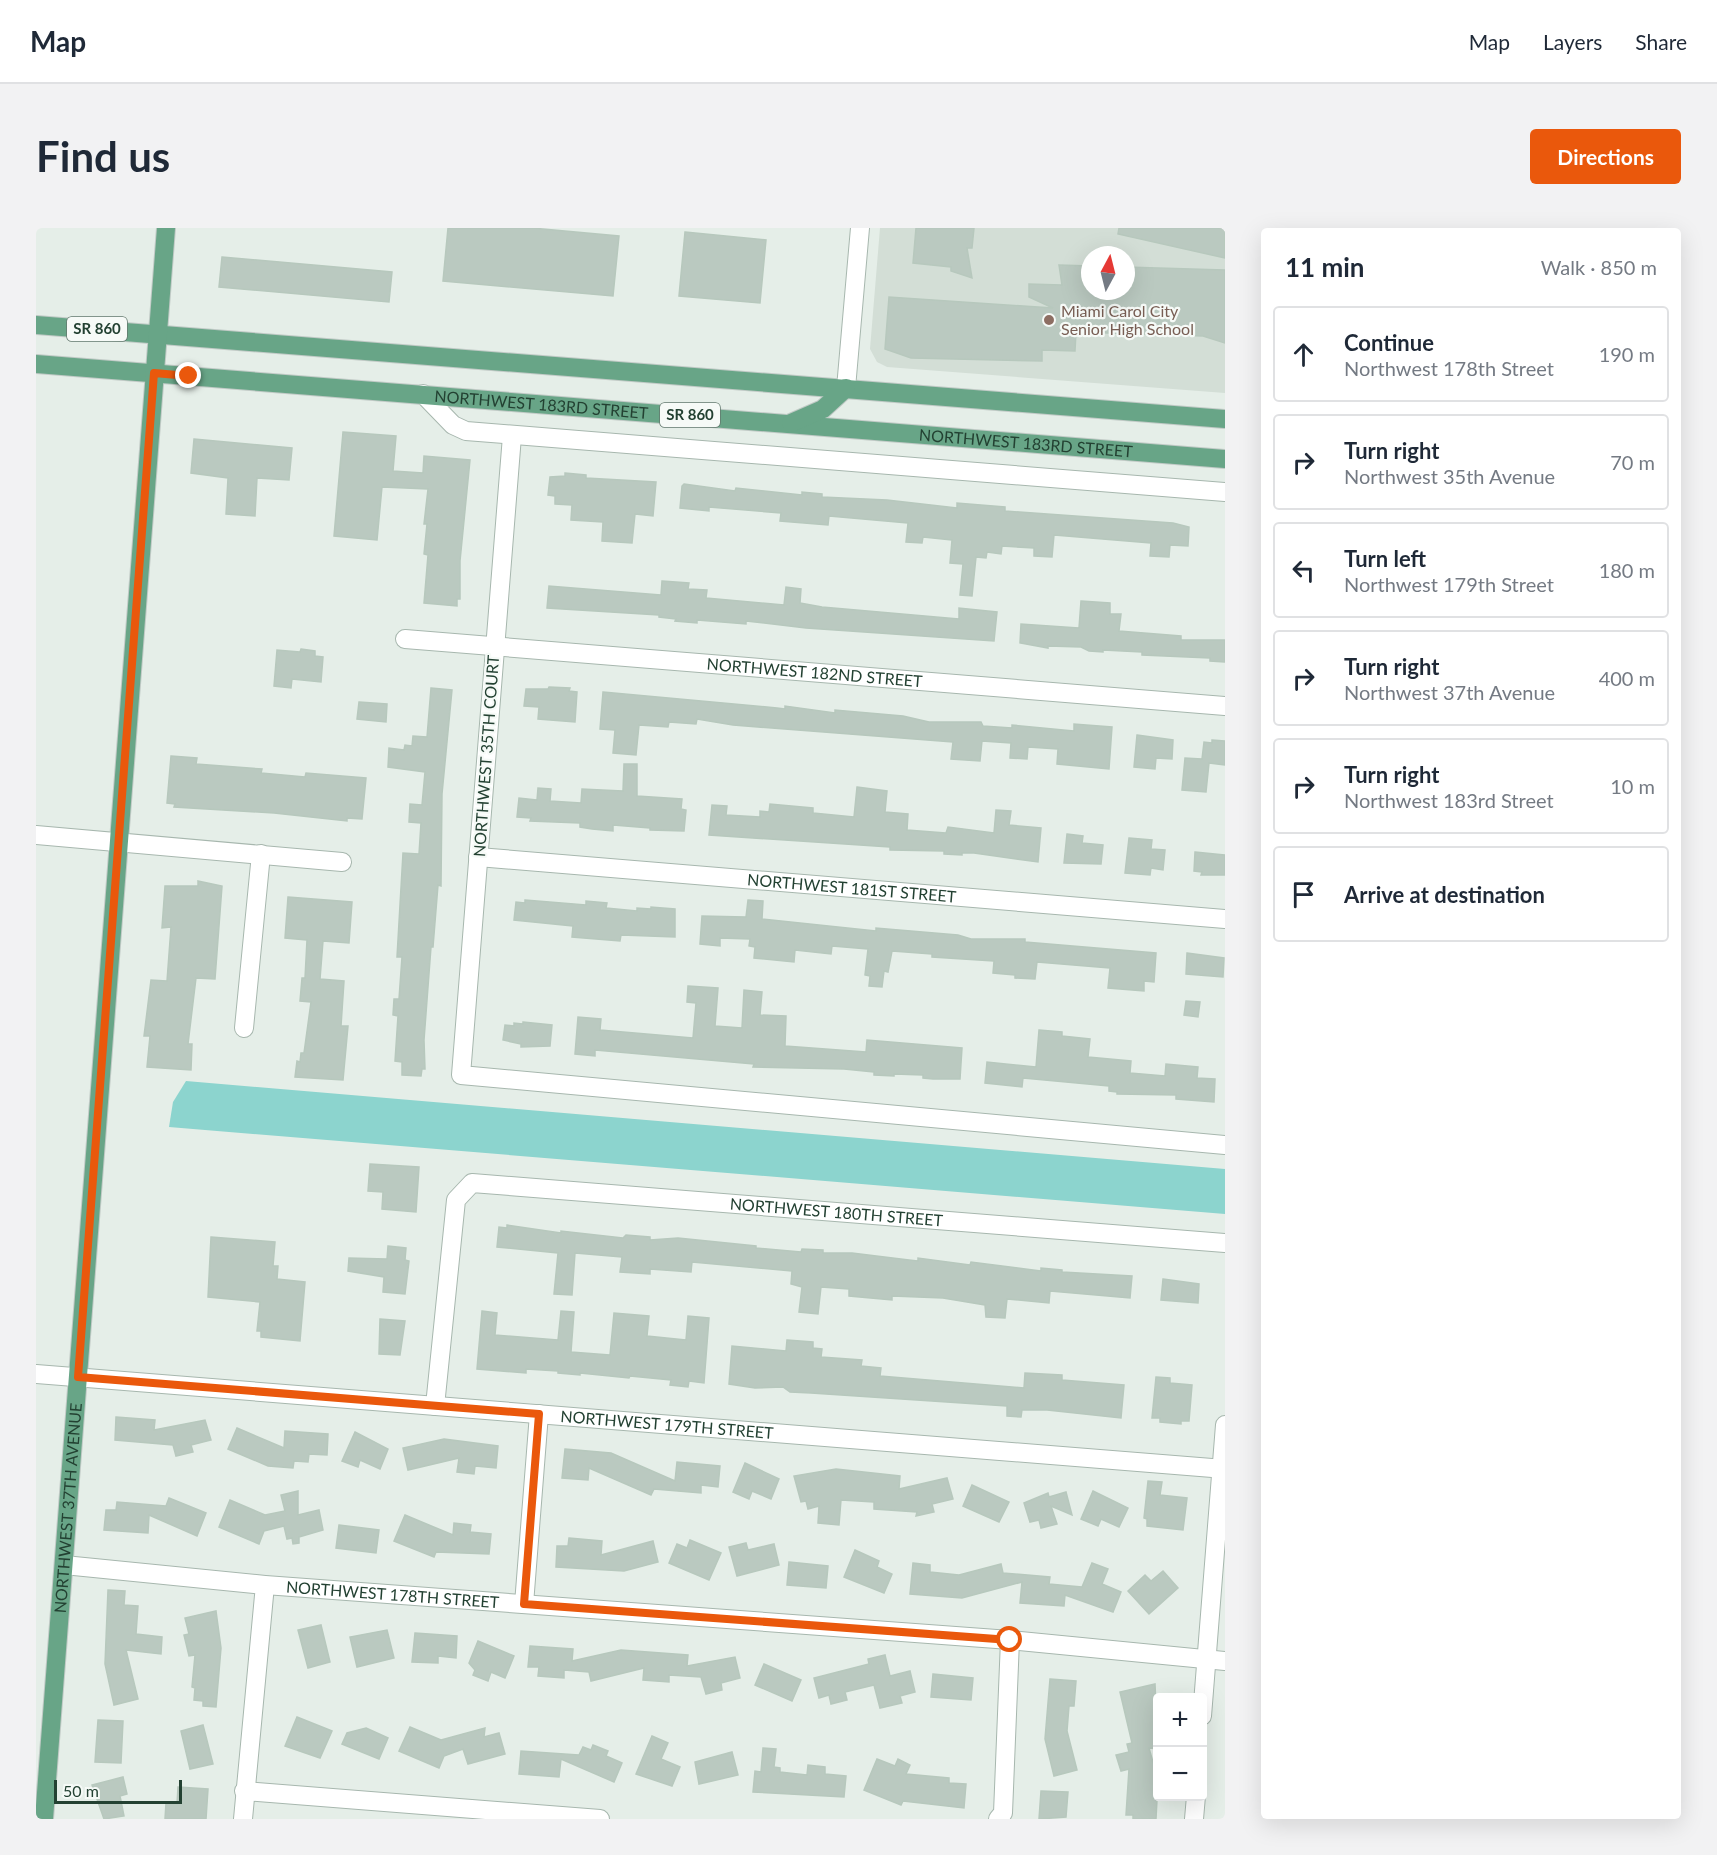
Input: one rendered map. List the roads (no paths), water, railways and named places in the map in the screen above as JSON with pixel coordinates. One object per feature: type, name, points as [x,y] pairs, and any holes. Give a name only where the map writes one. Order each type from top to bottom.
[{"type":"main road","name":"NORTHWEST 37TH AVENUE","points":[[44,1819],[42,1782],[64,1565],[166,228]]},
{"type":"main road","name":"SR 860","points":[[36,325],[1225,418]]},
{"type":"main road","name":"NORTHWEST 183RD STREET","points":[[36,364],[1225,459]]},
{"type":"main road","points":[[790,423],[823,409],[846,388]]},
{"type":"street","points":[[846,388],[860,228]]},
{"type":"street","points":[[423,394],[459,428],[512,436],[1225,492]]},
{"type":"street","name":"NORTHWEST 35TH COURT","points":[[512,436],[461,1076],[1225,1145]]},
{"type":"street","name":"NORTHWEST 182ND STREET","points":[[405,639],[1225,706]]},
{"type":"street","points":[[36,835],[342,861]]},
{"type":"street","points":[[244,1028],[261,854]]},
{"type":"street","name":"NORTHWEST 181ST STREET","points":[[478,857],[1225,919]]},
{"type":"street","name":"NORTHWEST 180TH STREET","points":[[435,1406],[456,1200],[472,1183],[1225,1243]]},
{"type":"street","name":"NORTHWEST 179TH STREET","points":[[36,1374],[1223,1469]]},
{"type":"street","points":[[524,1604],[539,1414]]},
{"type":"street","points":[[1207,1699],[1216,1660],[1225,1425]]},
{"type":"street","name":"NORTHWEST 178TH STREET","points":[[64,1565],[265,1585],[1010,1640],[1216,1660]]},
{"type":"street","points":[[243,1819],[265,1585]]},
{"type":"street","points":[[998,1819],[1003,1813],[1010,1640]]},
{"type":"street","points":[[244,1791],[600,1819]]},
{"type":"street","points":[[1194,1819],[1196,1801]]},
{"type":"water","points":[[186,1081],[1225,1169],[1225,1214],[169,1127],[173,1102]]},
{"type":"place","name":"Miami Carol City Senior High School","points":[[1049,320]]}]
